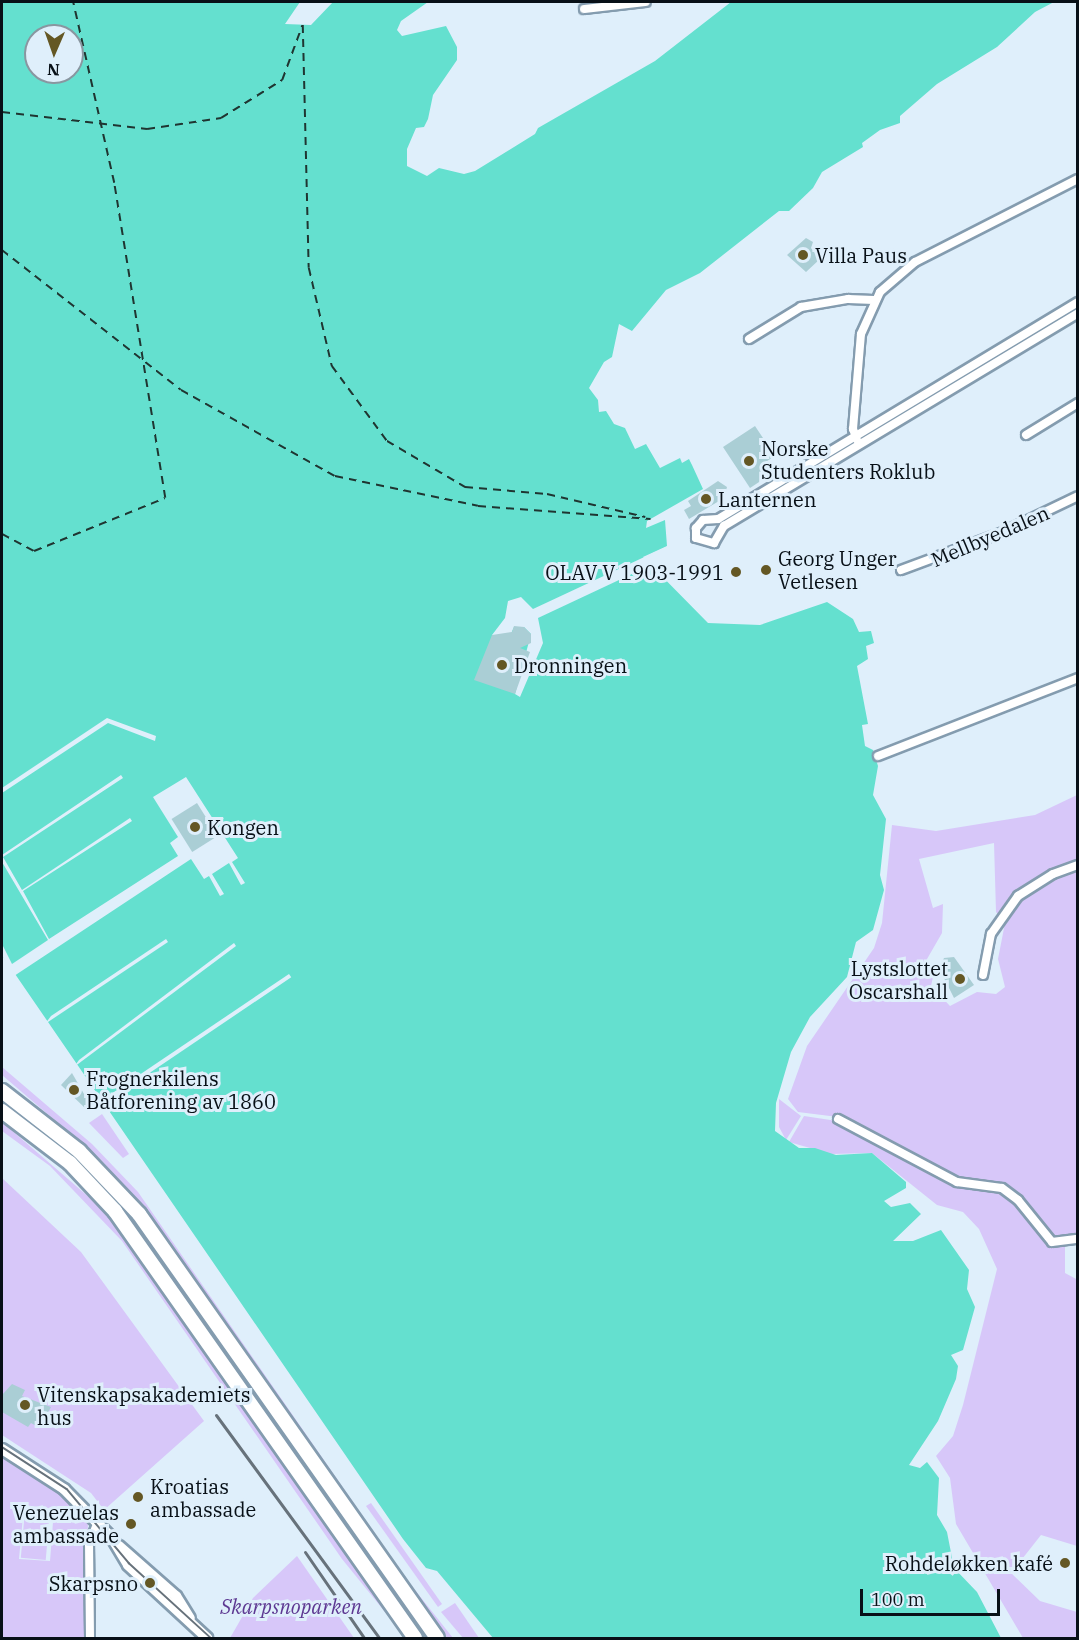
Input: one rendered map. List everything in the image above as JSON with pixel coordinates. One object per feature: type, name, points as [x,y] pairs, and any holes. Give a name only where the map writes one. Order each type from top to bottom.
[{"type":"highway","points":[[2,1083],[7,1095],[79,1151],[139,1214],[437,1638]]},
{"type":"highway","points":[[2,1111],[70,1163],[115,1211],[415,1638]]},
{"type":"street","points":[[585,9],[646,2]]},
{"type":"street","points":[[860,445],[855,437],[861,334],[874,300],[915,262],[1077,179]]},
{"type":"street","points":[[749,339],[801,307],[848,299],[874,300]]},
{"type":"street","points":[[1077,302],[718,519],[703,520],[696,528],[696,538],[714,543],[724,526],[1077,314]]},
{"type":"street","points":[[1063,310],[1068,319]]},
{"type":"street","points":[[1013,340],[1018,349]]},
{"type":"street","points":[[961,372],[967,380]]},
{"type":"street","points":[[1026,435],[1077,403]]},
{"type":"street","points":[[905,406],[910,415]]},
{"type":"street","points":[[792,474],[797,483]]},
{"type":"street","name":"Mellbyedalen","points":[[901,570],[1025,523],[1077,496]]},
{"type":"street","points":[[878,756],[1077,678]]},
{"type":"street","points":[[983,975],[991,934],[1018,896],[1053,874],[1077,865]]},
{"type":"street","points":[[838,1119],[957,1182],[1002,1188],[1018,1200],[1052,1242],[1077,1239]]},
{"type":"street","points":[[2,1449],[55,1482],[118,1546],[176,1596],[194,1626],[207,1638]]},
{"type":"street","points":[[90,1638],[89,1544],[97,1524]]},
{"type":"green space","points":[[1077,795],[1078,1234],[1065,1240],[1065,1273],[1078,1280],[1077,1546],[1041,1535],[1011,1573],[1040,1601],[1077,1612],[1077,1638],[1023,1638],[956,1524],[950,1478],[936,1456],[953,1436],[997,1269],[979,1229],[963,1212],[937,1205],[872,1153],[831,1154],[789,1142],[804,1116],[837,1121],[838,1117],[798,1112],[788,1099],[807,1046],[874,948],[882,923],[892,825],[936,831],[1035,815]],"holes":[[[994,843],[996,912],[1005,923],[998,959],[1005,987],[996,994],[977,992],[950,1006],[931,986],[933,977],[923,966],[942,933],[943,904],[933,908],[919,859]]]},
{"type":"green space","points":[[2,1067],[92,1144],[138,1192],[407,1580],[453,1638],[447,1638],[404,1581],[148,1213],[100,1159],[2,1075]]},
{"type":"green space","points":[[779,1099],[801,1116],[786,1140],[779,1127]]},
{"type":"green space","points":[[102,1114],[129,1154],[123,1158],[89,1123]]},
{"type":"green space","points":[[2,1122],[105,1211],[394,1623],[342,1559],[122,1241],[50,1166],[2,1131]]},
{"type":"green space","points":[[2,1178],[81,1252],[204,1421],[104,1510],[91,1493],[2,1435]]},
{"type":"green space","points":[[2,1453],[64,1492],[88,1518],[86,1638],[2,1638]],"holes":[[[24,1505],[54,1509],[50,1561],[19,1559]]]},
{"type":"green space","points":[[371,1503],[442,1604],[438,1607],[366,1506]]},
{"type":"green space","points":[[25,1510],[50,1512],[46,1560],[21,1558]]},
{"type":"green space","name":"Skarpsnoparken","points":[[297,1556],[354,1638],[230,1638],[253,1598]]},
{"type":"green space","points":[[455,1603],[479,1638],[463,1638],[441,1612]]},
{"type":"shaded area","points":[[2,2],[300,2],[285,24],[311,25],[333,2],[428,2],[401,21],[397,30],[402,36],[446,26],[457,47],[457,60],[433,95],[424,127],[416,128],[407,149],[407,166],[427,176],[439,168],[464,174],[475,171],[535,134],[538,128],[655,61],[731,2],[1054,2],[1035,12],[997,47],[937,84],[900,116],[900,123],[880,130],[862,143],[863,147],[822,172],[813,188],[789,211],[779,211],[700,273],[666,290],[632,331],[619,324],[612,357],[604,362],[589,388],[598,400],[599,412],[606,411],[614,424],[625,428],[635,449],[646,444],[660,468],[680,458],[682,463],[689,459],[703,489],[647,521],[646,528],[665,520],[667,546],[643,557],[708,623],[760,625],[827,602],[853,619],[859,632],[871,631],[874,643],[866,646],[868,659],[857,666],[868,724],[862,725],[865,746],[873,750],[878,766],[873,795],[886,819],[880,875],[884,890],[873,930],[856,942],[847,977],[810,1017],[791,1052],[776,1103],[775,1131],[799,1148],[815,1148],[836,1155],[872,1153],[906,1182],[906,1188],[884,1201],[891,1207],[910,1203],[921,1214],[893,1241],[913,1241],[941,1230],[969,1270],[967,1289],[975,1307],[963,1350],[951,1355],[958,1366],[956,1379],[938,1421],[909,1465],[920,1468],[927,1462],[939,1478],[937,1515],[947,1532],[954,1568],[977,1592],[1001,1638],[493,1638],[437,1571],[426,1568],[403,1539],[2,955]]},
{"type":"pier","name":"Dronningen","points":[[670,545],[647,558],[651,565],[538,618],[543,643],[520,697],[515,694],[531,634],[524,627],[514,627],[509,638],[492,635],[505,618],[508,601],[521,597],[533,609]]},
{"type":"pier","points":[[107,718],[156,736],[155,741],[108,723],[2,793],[2,788]]},
{"type":"pier","points":[[121,775],[123,778],[3,857],[22,890],[130,818],[132,821],[23,891],[49,939],[178,856],[170,843],[178,837],[153,797],[186,777],[238,858],[232,862],[245,883],[241,885],[229,863],[212,874],[224,894],[220,896],[209,876],[204,879],[191,859],[14,976],[2,955],[2,944],[12,964],[48,940],[2,862],[2,855]]},
{"type":"pier","points":[[166,939],[168,942],[45,1024],[51,1016]]},
{"type":"pier","points":[[234,943],[236,946],[74,1067],[79,1060]]},
{"type":"pier","points":[[289,974],[291,977],[108,1101],[106,1098]]},
{"type":"building","name":"Villa Paus","points":[[806,238],[813,242],[811,248],[820,259],[806,272],[787,255]]},
{"type":"building","name":"Norske Studenters Roklub","points":[[755,426],[775,456],[761,465],[768,476],[750,488],[723,447]]},
{"type":"building","name":"Lanternen","points":[[718,481],[727,487],[724,498],[689,519],[684,510],[691,506],[688,501]]},
{"type":"building","name":"Dronningen","points":[[514,626],[524,627],[531,634],[531,643],[520,648],[530,652],[515,694],[474,680],[492,635],[512,632]]},
{"type":"building","name":"Kongen","points":[[197,803],[218,836],[192,852],[172,819]]},
{"type":"building","name":"Lystslottet Oscarshall","points":[[954,957],[974,985],[954,998],[939,968],[944,958]]},
{"type":"building","name":"Frognerkilens Båtforening av 1860","points":[[72,1073],[88,1101],[85,1108],[61,1085]]},
{"type":"building","name":"Vitenskapsakademiets hus","points":[[12,1384],[25,1390],[22,1396],[51,1407],[40,1428],[31,1423],[28,1427],[2,1412],[2,1395]]},
{"type":"ferry route","points":[[2,534],[34,551],[165,498],[114,183],[73,2]]},
{"type":"ferry route","points":[[303,25],[309,268],[332,366],[387,441],[465,487],[547,494],[645,517]]},
{"type":"ferry route","points":[[2,112],[147,129],[221,118],[282,80],[302,26]]},
{"type":"ferry route","points":[[2,250],[181,390],[335,476],[478,506],[651,519]]},
{"type":"tram line","points":[[2,1447],[67,1489],[129,1563],[211,1638]]},
{"type":"railway","points":[[216,1415],[379,1638]]},
{"type":"railway","points":[[305,1552],[364,1638]]},
{"type":"place","name":"Villa Paus","points":[[803,255]]},
{"type":"place","name":"Norske Studenters Roklub","points":[[749,461]]},
{"type":"place","name":"Lanternen","points":[[706,499]]},
{"type":"place","name":"Georg Unger Vetlesen","points":[[766,570]]},
{"type":"place","name":"OLAV V 1903-1991","points":[[736,572]]},
{"type":"place","name":"Dronningen","points":[[502,665]]},
{"type":"place","name":"Kongen","points":[[195,827]]},
{"type":"place","name":"Lystslottet Oscarshall","points":[[960,979]]},
{"type":"place","name":"Frognerkilens Båtforening av 1860","points":[[74,1090]]},
{"type":"place","name":"Vitenskapsakademiets hus","points":[[25,1405]]},
{"type":"place","name":"Kroatias ambassade","points":[[138,1497]]},
{"type":"place","name":"Venezuelas ambassade","points":[[131,1524]]},
{"type":"place","name":"Rohdeløkken kafé","points":[[1065,1563]]},
{"type":"place","name":"Skarpsno","points":[[150,1583]]}]
